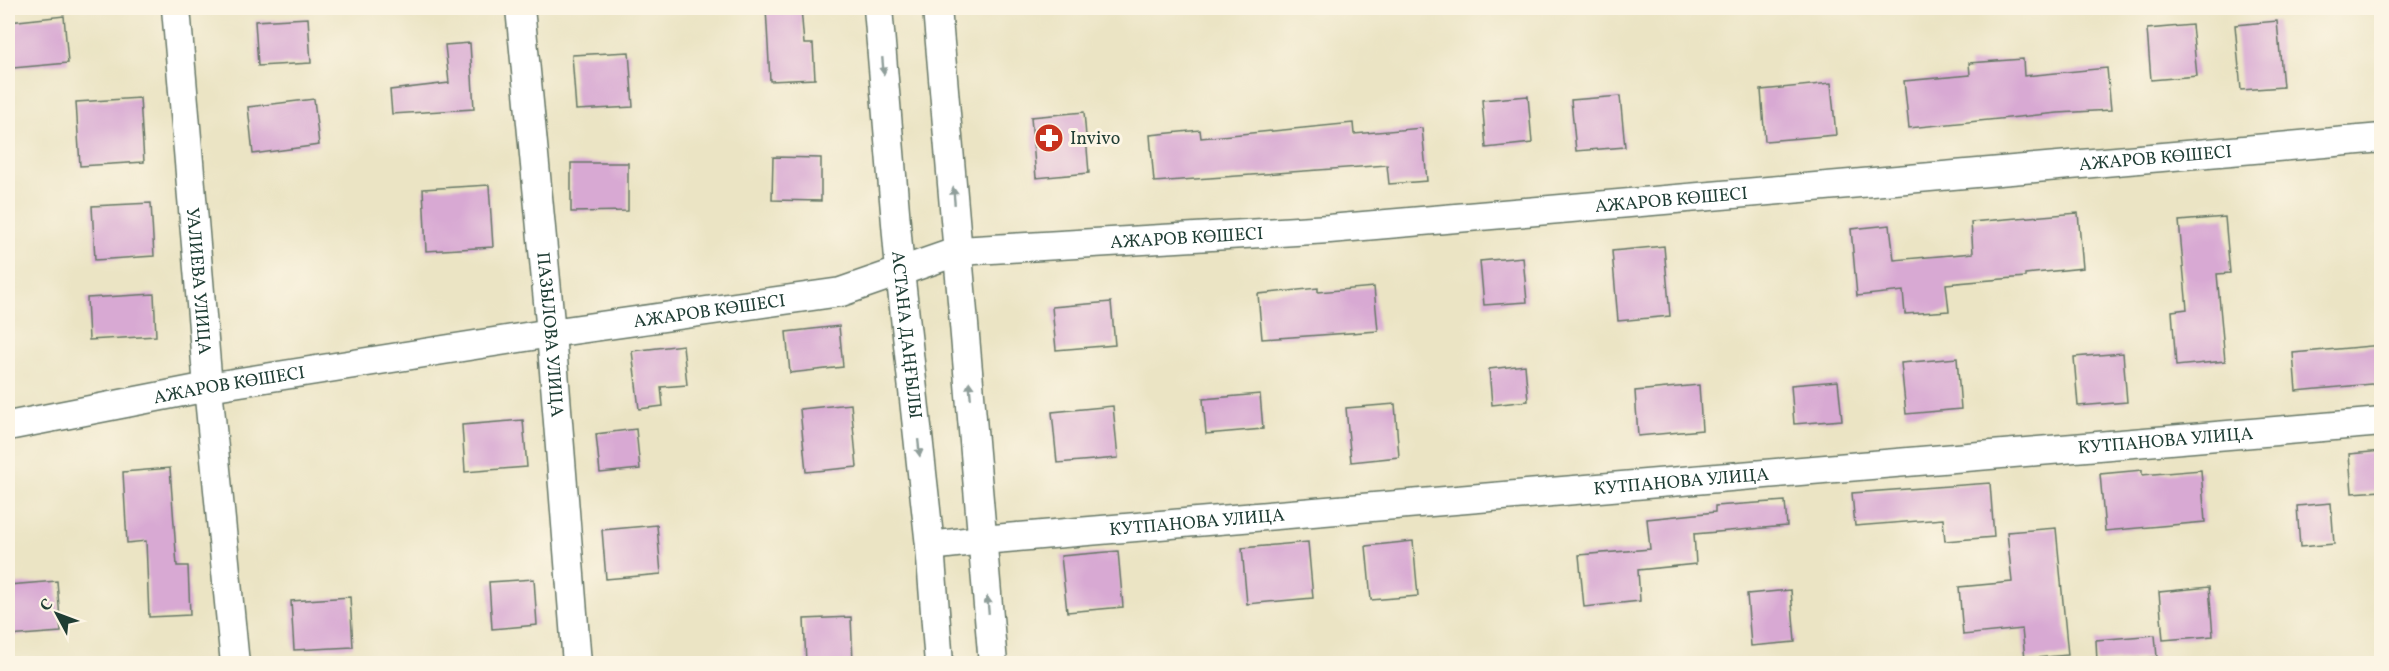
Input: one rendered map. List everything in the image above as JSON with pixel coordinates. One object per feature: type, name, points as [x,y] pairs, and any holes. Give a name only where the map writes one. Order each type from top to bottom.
[{"type":"street","name":"УАЛИЕВА УЛИЦА","points":[[176,8],[208,387],[235,663]]},
{"type":"street","name":"ПАЗЫЛОВА УЛИЦА","points":[[520,8],[551,333],[577,663]]},
{"type":"street","name":"АСТАНА ДАҢҒЫЛЫ","points":[[878,8],[900,271],[930,546],[939,663]]},
{"type":"street","points":[[937,8],[993,663]]},
{"type":"street","name":"АЖАРОВ КӨШЕСІ","points":[[8,426],[208,387],[551,333],[841,292],[959,251],[1329,229],[2382,138]]},
{"type":"street","name":"КУТПАНОВА УЛИЦА","points":[[930,546],[2382,422]]},
{"type":"building","points":[[766,8],[801,8],[804,44],[813,44],[815,79],[770,81]]},
{"type":"building","points":[[64,16],[68,63],[13,68],[9,22]]},
{"type":"building","points":[[308,18],[311,63],[258,66],[255,21]]},
{"type":"building","points":[[2277,21],[2283,87],[2241,90],[2235,25]]},
{"type":"building","points":[[2192,25],[2197,76],[2151,80],[2147,29]]},
{"type":"building","points":[[470,43],[474,109],[392,114],[390,90],[449,83],[445,45]]},
{"type":"building","points":[[629,52],[633,107],[576,110],[572,55]]},
{"type":"building","points":[[2023,59],[2024,76],[2107,68],[2111,110],[1909,128],[1904,81],[1970,75],[1969,63]]},
{"type":"building","points":[[1831,83],[1836,135],[1765,141],[1761,90]]},
{"type":"building","points":[[1528,96],[1532,143],[1486,148],[1482,100]]},
{"type":"building","points":[[1620,96],[1625,147],[1576,151],[1571,100]]},
{"type":"building","points":[[140,98],[144,162],[80,166],[76,102]]},
{"type":"building","points":[[314,99],[319,145],[253,154],[248,107]]},
{"type":"building","points":[[1084,112],[1089,173],[1036,178],[1031,117]]},
{"type":"building","points":[[1353,123],[1354,134],[1422,128],[1427,181],[1389,184],[1387,165],[1154,182],[1150,135],[1200,130],[1201,138]]},
{"type":"building","points":[[773,157],[821,158],[821,201],[772,200]]},
{"type":"building","points":[[571,163],[628,163],[628,211],[571,212]]},
{"type":"building","points":[[489,185],[493,247],[426,251],[423,189]]},
{"type":"building","points":[[151,203],[154,256],[95,260],[92,206]]},
{"type":"building","points":[[2078,213],[2083,268],[2025,274],[2025,277],[1946,284],[1949,311],[1905,314],[1903,291],[1857,296],[1851,229],[1890,225],[1894,260],[1973,253],[1971,222]]},
{"type":"building","points":[[2225,217],[2230,273],[2217,274],[2225,361],[2176,366],[2172,311],[2187,309],[2179,221]]},
{"type":"building","points":[[1664,246],[1670,316],[1618,321],[1612,251]]},
{"type":"building","points":[[1523,257],[1527,302],[1484,305],[1480,261]]},
{"type":"building","points":[[1374,287],[1378,331],[1262,339],[1258,294],[1318,288],[1318,292]]},
{"type":"building","points":[[154,294],[156,336],[89,340],[87,298]]},
{"type":"building","points":[[1111,302],[1115,345],[1056,350],[1052,307]]},
{"type":"building","points":[[839,326],[843,367],[790,373],[786,332]]},
{"type":"building","points":[[683,345],[687,385],[661,387],[663,406],[639,409],[632,351]]},
{"type":"building","points":[[2382,345],[2382,383],[2296,391],[2293,353]]},
{"type":"building","points":[[2123,353],[2127,402],[2078,406],[2074,357]]},
{"type":"building","points":[[1957,358],[1961,409],[1906,414],[1901,363]]},
{"type":"building","points":[[1525,365],[1528,401],[1492,405],[1489,369]]},
{"type":"building","points":[[1838,381],[1842,420],[1794,424],[1791,385]]},
{"type":"building","points":[[1699,385],[1702,430],[1638,436],[1635,391]]},
{"type":"building","points":[[1260,394],[1263,429],[1206,434],[1203,399]]},
{"type":"building","points":[[851,404],[857,467],[806,472],[800,409]]},
{"type":"building","points":[[1395,404],[1399,457],[1351,462],[1346,408]]},
{"type":"building","points":[[1113,406],[1118,458],[1057,463],[1052,412]]},
{"type":"building","points":[[523,420],[527,467],[465,472],[462,425]]},
{"type":"building","points":[[636,429],[640,469],[600,473],[596,434]]},
{"type":"building","points":[[2382,451],[2382,491],[2352,493],[2349,454]]},
{"type":"building","points":[[170,468],[177,566],[188,566],[190,615],[149,617],[146,541],[127,543],[123,472]]},
{"type":"building","points":[[2142,470],[2142,475],[2201,470],[2205,522],[2105,531],[2100,474]]},
{"type":"building","points":[[1990,483],[1994,537],[1945,541],[1943,519],[1855,526],[1852,493]]},
{"type":"building","points":[[1785,501],[1787,526],[1694,534],[1696,564],[1638,570],[1640,601],[1584,607],[1579,555],[1650,549],[1647,519],[1715,512],[1715,506]]},
{"type":"building","points":[[2331,503],[2334,544],[2300,547],[2297,506]]},
{"type":"building","points":[[657,525],[661,574],[606,579],[602,530]]},
{"type":"building","points":[[2056,528],[2068,655],[2025,659],[2022,629],[1963,635],[1959,587],[2012,582],[2007,532]]},
{"type":"building","points":[[1413,541],[1418,596],[1371,600],[1366,546]]},
{"type":"building","points":[[1308,542],[1313,598],[1247,604],[1242,548]]},
{"type":"building","points":[[1118,551],[1123,607],[1067,612],[1061,556]]},
{"type":"building","points":[[534,579],[537,625],[492,629],[489,582]]},
{"type":"building","points":[[57,581],[61,632],[8,636],[8,585]]},
{"type":"building","points":[[2209,587],[2213,636],[2163,640],[2159,592]]},
{"type":"building","points":[[1791,590],[1795,642],[1751,646],[1747,594]]},
{"type":"building","points":[[350,597],[353,647],[294,650],[291,601]]},
{"type":"building","points":[[851,617],[853,663],[806,663],[804,619]]},
{"type":"building","points":[[2155,635],[2157,657],[2097,662],[2096,640]]},
{"type":"place","name":"Invivo","points":[[1049,138]]}]
